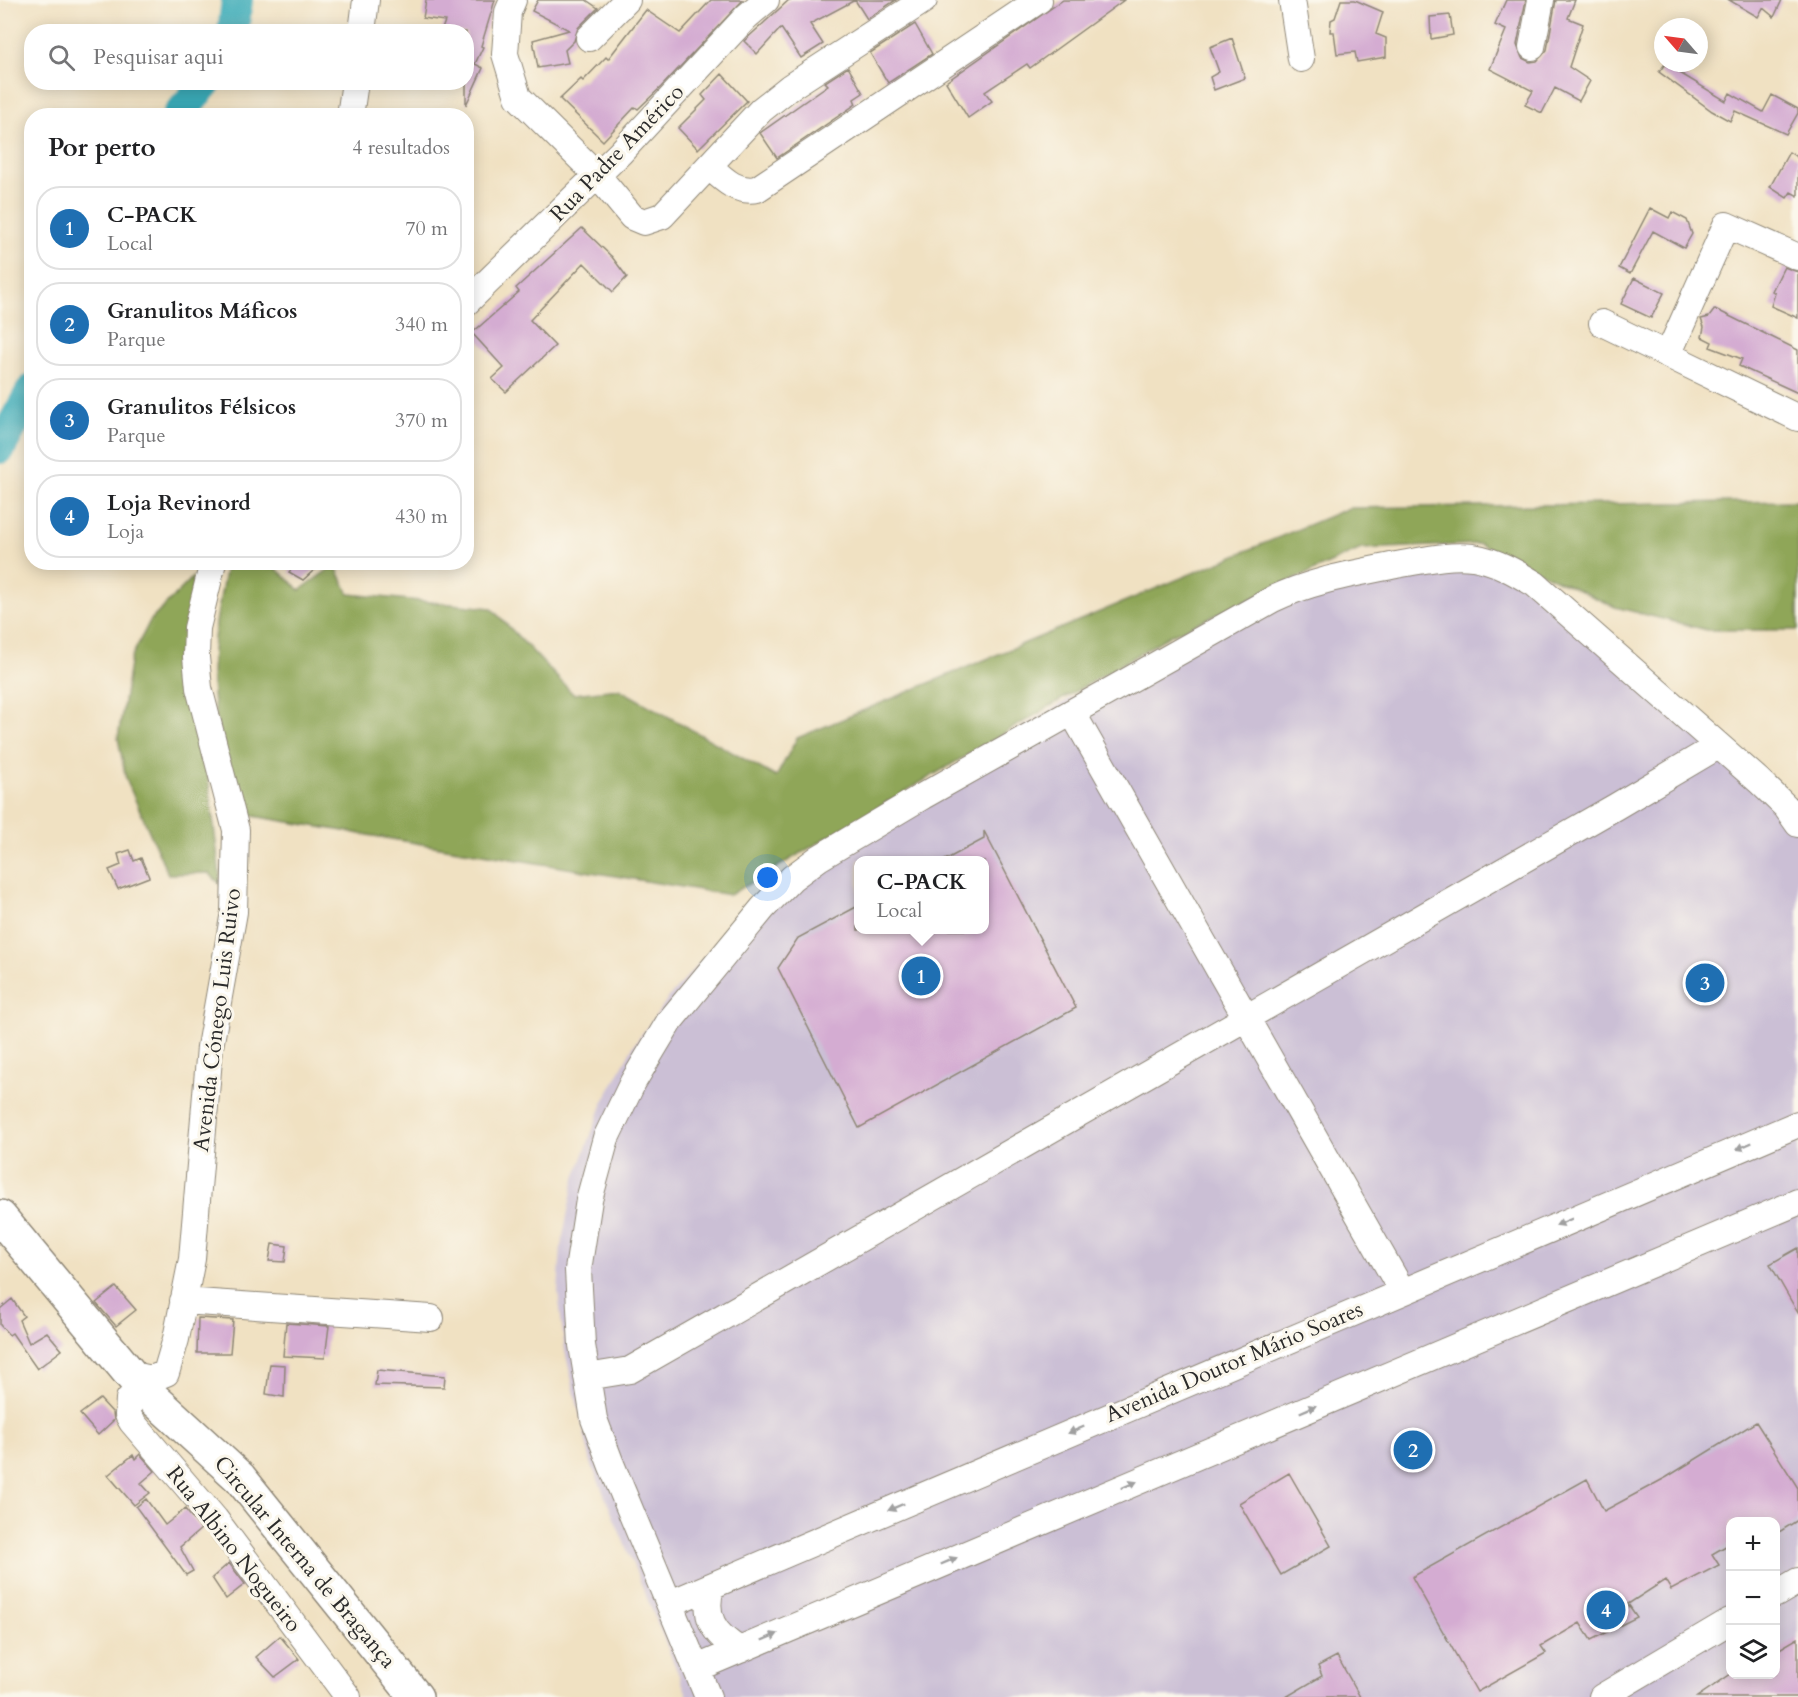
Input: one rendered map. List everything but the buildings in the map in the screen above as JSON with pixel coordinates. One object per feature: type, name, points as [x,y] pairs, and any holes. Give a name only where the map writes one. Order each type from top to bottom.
[{"type":"main road","name":"Circular Interna de Bragança","points":[[0,1216],[129,1386],[174,1418],[240,1478],[416,1697]]},
{"type":"main road","name":"Circular Interna de Bragança","points":[[0,1237],[129,1386],[240,1501],[398,1697]]},
{"type":"street","points":[[363,24],[366,0]]},
{"type":"street","points":[[513,0],[508,12],[505,54],[518,97],[597,176],[632,217],[644,222],[662,216],[768,104],[924,0]]},
{"type":"street","points":[[590,38],[627,0]]},
{"type":"street","name":"Rua Padre Américo","points":[[474,295],[597,176],[746,17],[766,0]]},
{"type":"street","points":[[710,166],[734,187],[745,192],[757,189],[1039,0]]},
{"type":"street","points":[[1292,0],[1300,59]]},
{"type":"street","points":[[1532,46],[1541,0]]},
{"type":"street","points":[[351,108],[354,90]]},
{"type":"street","points":[[1668,355],[1726,225],[1798,257]]},
{"type":"street","points":[[1602,323],[1798,418]]},
{"type":"street","points":[[708,1697],[671,1603],[610,1464],[594,1419],[582,1345],[578,1270],[589,1200],[606,1138],[633,1082],[669,1022],[763,908],[792,878],[819,858],[1072,711],[1301,585],[1331,577],[1436,558],[1472,557],[1504,566],[1535,584],[1786,807],[1798,824]]},
{"type":"street","name":"Avenida Cónego Luis Ruivo","points":[[176,1339],[192,1259],[210,1047],[234,912],[236,830],[200,688],[196,657],[199,617],[211,570]]},
{"type":"street","points":[[1072,711],[1401,1291]]},
{"type":"street","points":[[587,1377],[630,1370],[1718,746]]},
{"type":"street","name":"Avenida Doutor Mário Soares","points":[[671,1603],[1798,1124]]},
{"type":"street","points":[[697,1668],[1798,1202]]},
{"type":"street","points":[[183,1301],[431,1318]]},
{"type":"street","points":[[129,1386],[166,1373],[176,1339]]},
{"type":"street","points":[[174,1418],[170,1404],[178,1360],[176,1339]]},
{"type":"street","name":"Rua Albino Nogueiro","points":[[129,1386],[128,1415],[132,1422],[215,1519],[348,1697]]},
{"type":"street","points":[[1780,1592],[1798,1581]]},
{"type":"street","points":[[711,1586],[707,1601],[708,1616],[714,1630],[740,1650]]},
{"type":"street","points":[[1602,1697],[1726,1624]]},
{"type":"shaded area","points":[[1481,551],[1798,812],[1798,1697],[688,1697],[591,1463],[565,1351],[558,1292],[561,1246],[574,1181],[602,1105],[633,1046],[670,996],[755,899],[824,847],[1062,703],[1277,586]]},
{"type":"green space","points":[[1798,501],[1798,630],[1707,630],[1615,607],[1480,544],[1361,549],[1169,636],[730,895],[247,815],[221,738],[214,706],[212,665],[219,603],[226,570],[278,570],[300,590],[328,570],[337,570],[349,594],[491,608],[573,694],[619,689],[776,777],[797,738],[1349,508]]},
{"type":"green space","points":[[193,577],[187,686],[206,760],[221,885],[209,873],[168,874],[126,779],[118,738],[131,658],[150,621]]},
{"type":"waterway","points":[[234,24],[237,0]]},
{"type":"waterway","points":[[185,108],[199,90]]},
{"type":"waterway","points":[[0,448],[24,404]]},
{"type":"place","name":"C-PACK","points":[[921,976]]},
{"type":"place","name":"Granulitos Félsicos","points":[[1705,983]]},
{"type":"place","name":"Granulitos Máficos","points":[[1413,1450]]},
{"type":"place","name":"Loja Revinord","points":[[1606,1610]]}]
